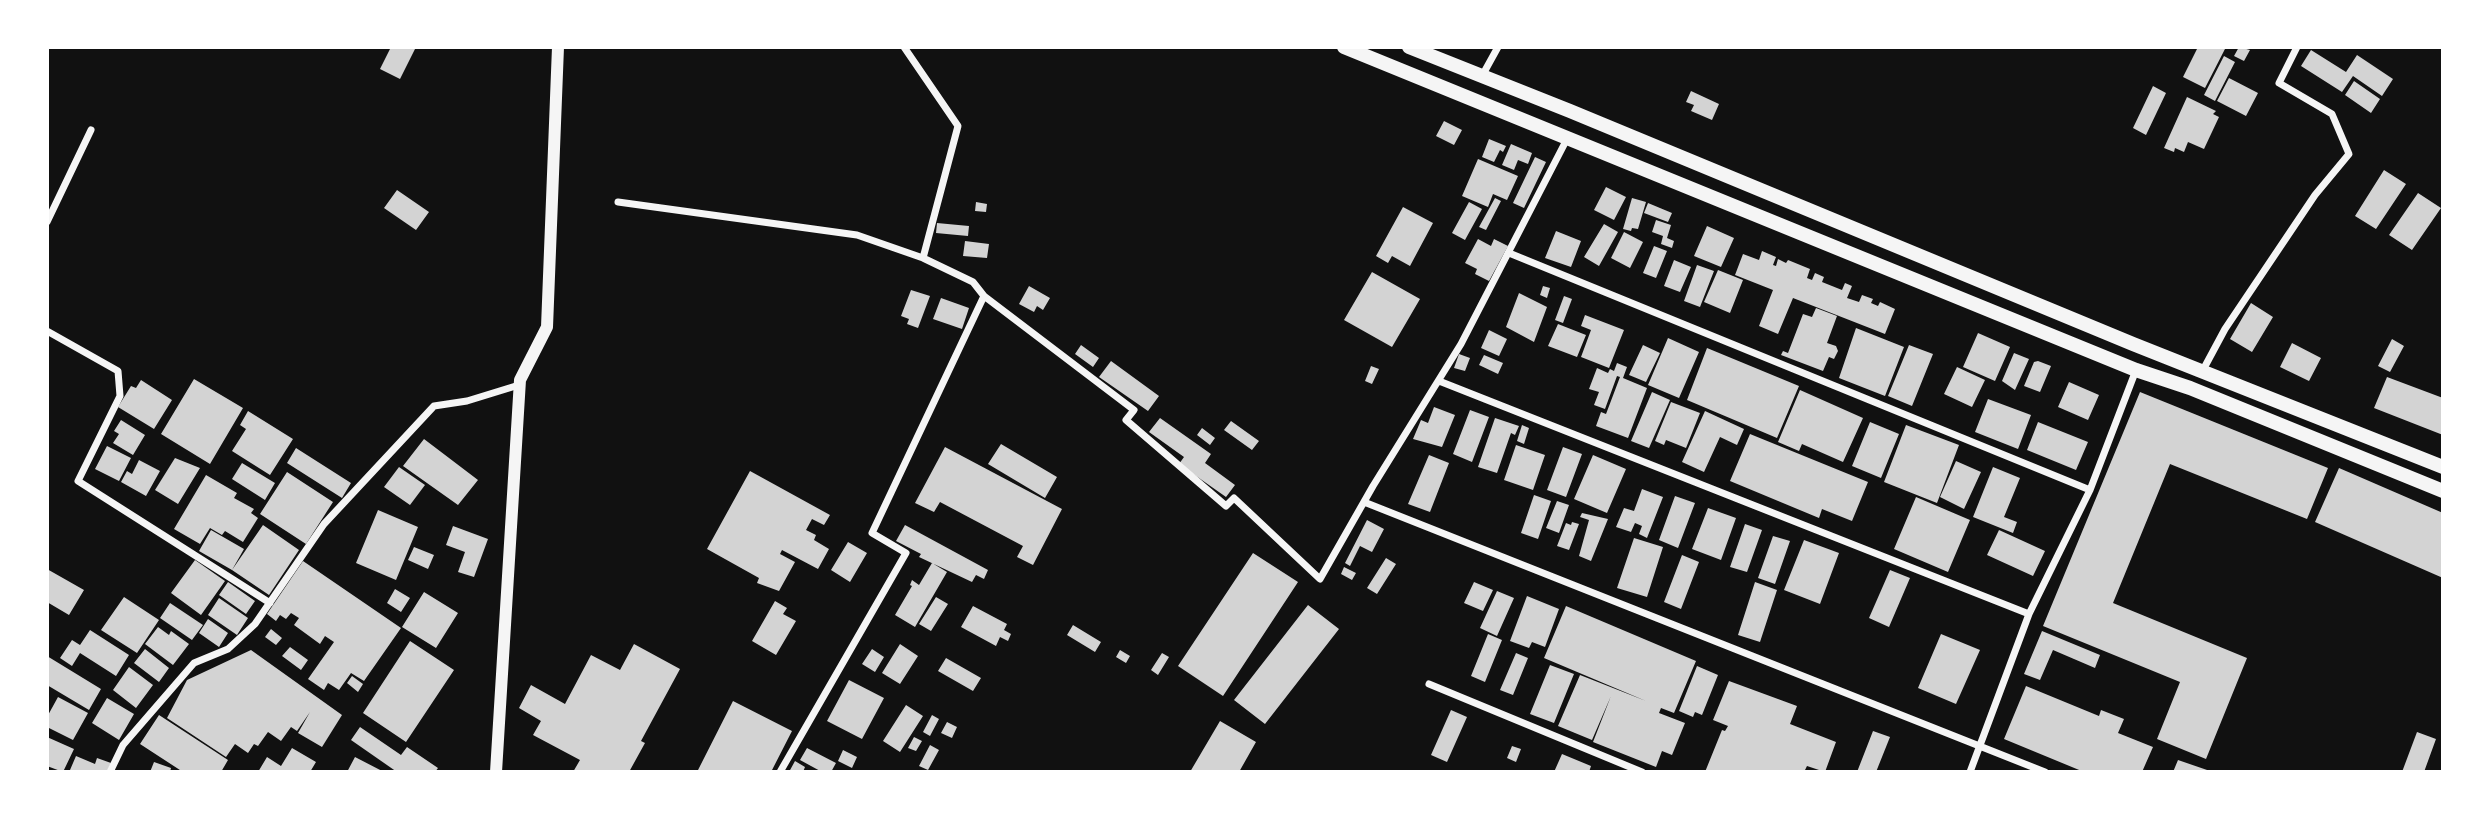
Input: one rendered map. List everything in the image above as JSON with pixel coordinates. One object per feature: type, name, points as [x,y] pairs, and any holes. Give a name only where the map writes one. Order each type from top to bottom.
[{"type":"main road","points":[[1344,47],[2136,370],[2190,388],[2443,491]]},
{"type":"main road","points":[[1409,47],[2443,467]]},
{"type":"street","points":[[496,772],[519,385],[547,327],[558,47]]},
{"type":"street","points":[[904,47],[958,126],[923,258]]},
{"type":"street","points":[[1481,76],[1498,47]]},
{"type":"street","points":[[2203,370],[2225,329],[2315,195],[2349,154],[2332,114],[2279,82],[2297,47]]},
{"type":"street","points":[[47,222],[91,130]]},
{"type":"street","points":[[618,202],[857,236],[923,258],[973,282],[984,296],[1134,410],[1126,420],[1226,506],[1234,498],[1320,579],[1364,502],[1439,382],[1568,137]]},
{"type":"street","points":[[1509,253],[2090,489]]},
{"type":"street","points":[[780,772],[906,552],[872,533],[984,296]]},
{"type":"street","points":[[47,331],[118,371],[120,396],[78,481],[270,603]]},
{"type":"street","points":[[1970,772],[2029,614],[2090,489],[2136,370]]},
{"type":"street","points":[[1439,382],[2029,614]]},
{"type":"street","points":[[110,772],[123,745],[194,663],[228,649],[255,624],[324,524],[434,406],[467,401],[519,385]]},
{"type":"street","points":[[1364,502],[1982,744],[2045,772]]},
{"type":"street","points":[[1429,684],[1642,772]]},
{"type":"building","points":[[391,47],[416,47],[400,79],[380,69]]},
{"type":"building","points":[[2198,47],[2226,47],[2205,88],[2183,77]]},
{"type":"building","points":[[2239,47],[2250,50],[2244,61],[2234,56]]},
{"type":"building","points":[[2311,50],[2346,72],[2357,55],[2393,79],[2382,96],[2353,76],[2342,92],[2301,66]]},
{"type":"building","points":[[2224,56],[2235,62],[2215,101],[2204,95]]},
{"type":"building","points":[[2229,78],[2258,93],[2246,116],[2217,101]]},
{"type":"building","points":[[2354,81],[2380,99],[2371,113],[2345,95]]},
{"type":"building","points":[[2153,86],[2166,93],[2146,135],[2133,128]]},
{"type":"building","points":[[1691,91],[1719,104],[1712,120],[1691,111],[1694,105],[1686,102]]},
{"type":"building","points":[[2187,97],[2216,111],[2213,114],[2219,117],[2204,149],[2188,142],[2184,152],[2175,148],[2174,152],[2164,148]]},
{"type":"building","points":[[1444,121],[1462,130],[1454,145],[1436,136]]},
{"type":"building","points":[[1489,139],[1506,146],[1503,152],[1500,150],[1494,162],[1482,157]]},
{"type":"building","points":[[1511,144],[1532,153],[1528,164],[1518,160],[1514,170],[1502,165]]},
{"type":"building","points":[[1535,157],[1546,162],[1524,208],[1513,203]]},
{"type":"building","points":[[1478,159],[1518,176],[1507,200],[1493,194],[1488,207],[1462,196]]},
{"type":"building","points":[[2384,170],[2406,184],[2376,229],[2355,216]]},
{"type":"building","points":[[1606,187],[1626,197],[1614,220],[1594,210]]},
{"type":"building","points":[[397,190],[429,212],[416,230],[384,208]]},
{"type":"building","points":[[2418,193],[2441,208],[2412,250],[2389,235]]},
{"type":"building","points":[[1495,198],[1501,201],[1486,230],[1479,227]]},
{"type":"building","points":[[1632,198],[1646,202],[1638,229],[1632,228],[1631,231],[1623,229]]},
{"type":"building","points":[[976,202],[987,204],[986,212],[975,211]]},
{"type":"building","points":[[1469,202],[1482,209],[1465,240],[1452,233]]},
{"type":"building","points":[[1648,203],[1672,213],[1668,222],[1644,213]]},
{"type":"building","points":[[1403,207],[1433,223],[1410,266],[1392,256],[1388,263],[1376,256]]},
{"type":"building","points":[[1656,220],[1671,225],[1667,238],[1674,241],[1672,248],[1661,244],[1663,236],[1652,232]]},
{"type":"building","points":[[937,223],[969,226],[968,236],[936,233]]},
{"type":"building","points":[[1604,224],[1618,232],[1599,266],[1584,257]]},
{"type":"building","points":[[1707,226],[1734,238],[1721,267],[1694,256]]},
{"type":"building","points":[[1556,231],[1581,241],[1571,267],[1545,258]]},
{"type":"building","points":[[1624,232],[1643,242],[1630,268],[1611,258]]},
{"type":"building","points":[[1478,239],[1491,246],[1494,239],[1508,246],[1489,281],[1475,274],[1477,269],[1465,263]]},
{"type":"building","points":[[965,241],[989,244],[987,258],[963,256]]},
{"type":"building","points":[[1654,246],[1667,251],[1656,278],[1643,273]]},
{"type":"building","points":[[1762,251],[1776,257],[1773,265],[1776,266],[1778,259],[1786,263],[1788,260],[1810,269],[1807,278],[1812,280],[1815,273],[1824,277],[1822,282],[1842,290],[1845,283],[1852,286],[1847,298],[1859,302],[1862,295],[1873,299],[1871,303],[1878,306],[1880,302],[1895,309],[1885,334],[1793,298],[1778,334],[1759,326],[1773,290],[1735,275],[1743,254],[1759,260]]},
{"type":"building","points":[[1674,260],[1691,267],[1680,292],[1664,286]]},
{"type":"building","points":[[1697,265],[1714,271],[1700,307],[1684,301]]},
{"type":"building","points":[[1718,270],[1743,280],[1730,313],[1704,302]]},
{"type":"building","points":[[1372,272],[1420,299],[1392,347],[1344,320]]},
{"type":"building","points":[[1029,286],[1050,298],[1043,310],[1037,306],[1034,312],[1019,304]]},
{"type":"building","points":[[1543,286],[1550,288],[1547,298],[1540,295]]},
{"type":"building","points":[[911,290],[930,296],[918,328],[907,324],[909,319],[901,316]]},
{"type":"building","points":[[1519,293],[1547,307],[1534,342],[1506,327]]},
{"type":"building","points":[[1564,296],[1572,299],[1563,323],[1555,320]]},
{"type":"building","points":[[941,298],[969,308],[962,329],[933,319]]},
{"type":"building","points":[[2251,303],[2273,317],[2252,352],[2230,339]]},
{"type":"building","points":[[1816,308],[1837,316],[1827,343],[1836,346],[1838,351],[1834,359],[1829,357],[1823,371],[1781,355],[1783,351],[1788,353],[1803,314],[1812,317]]},
{"type":"building","points":[[1585,315],[1624,330],[1609,368],[1581,357],[1591,330],[1581,326]]},
{"type":"building","points":[[1558,324],[1586,335],[1577,357],[1548,346]]},
{"type":"building","points":[[1856,328],[1904,347],[1885,396],[1839,378]]},
{"type":"building","points":[[1489,330],[1507,339],[1499,356],[1481,348]]},
{"type":"building","points":[[1978,333],[2010,347],[1995,381],[1963,367]]},
{"type":"building","points":[[1668,338],[1699,352],[1679,398],[1648,385]]},
{"type":"building","points":[[2392,339],[2404,346],[2390,372],[2378,366]]},
{"type":"building","points":[[2292,343],[2321,358],[2309,381],[2280,367]]},
{"type":"building","points":[[1081,345],[1099,358],[1093,367],[1075,354]]},
{"type":"building","points":[[1643,345],[1660,353],[1646,382],[1629,375]]},
{"type":"building","points":[[1909,345],[1933,354],[1912,406],[1888,396]]},
{"type":"building","points":[[1707,348],[1799,386],[1777,438],[1687,400]]},
{"type":"building","points":[[2014,353],[2029,359],[2015,390],[2002,381]]},
{"type":"building","points":[[1459,354],[1470,358],[1465,371],[1454,368]]},
{"type":"building","points":[[1484,355],[1503,363],[1498,374],[1479,365]]},
{"type":"building","points":[[1111,361],[1159,396],[1148,411],[1099,377]]},
{"type":"building","points":[[2034,362],[2051,366],[2040,392],[2024,386]]},
{"type":"building","points":[[1617,363],[1627,367],[1623,378],[1647,388],[1628,438],[1596,426],[1601,412],[1606,414],[1620,377],[1617,376],[1605,409],[1594,405],[1599,392],[1589,389],[1597,368],[1608,373],[1610,369],[1614,371]]},
{"type":"building","points":[[1371,366],[1379,369],[1372,384],[1365,381]]},
{"type":"building","points":[[1957,367],[1985,380],[1972,407],[1944,394]]},
{"type":"building","points":[[2387,377],[2443,398],[2443,435],[2374,408]]},
{"type":"building","points":[[194,379],[243,408],[210,464],[161,434]]},
{"type":"building","points":[[141,380],[172,400],[154,429],[118,407],[131,386],[136,388]]},
{"type":"building","points":[[2069,382],[2099,395],[2088,420],[2058,407]]},
{"type":"building","points":[[1800,390],[1863,418],[1843,462],[1802,444],[1799,451],[1778,442]]},
{"type":"building","points":[[1652,392],[1670,400],[1649,448],[1631,441]]},
{"type":"building","points":[[2140,392],[2328,468],[2307,519],[2170,464],[2113,603],[2247,658],[2206,759],[2157,739],[2180,682],[2043,626]]},
{"type":"building","points":[[1988,399],[2031,415],[2018,449],[1975,432]]},
{"type":"building","points":[[1671,402],[1700,413],[1686,448],[1666,440],[1664,445],[1655,441]]},
{"type":"building","points":[[1434,407],[1455,415],[1442,447],[1413,439],[1421,420],[1428,423]]},
{"type":"building","points":[[1470,410],[1489,417],[1472,462],[1453,454]]},
{"type":"building","points":[[248,411],[293,439],[270,475],[232,451],[246,429],[240,425]]},
{"type":"building","points":[[1705,411],[1744,429],[1737,445],[1720,437],[1704,472],[1682,462]]},
{"type":"building","points":[[1160,418],[1211,454],[1205,463],[1235,485],[1226,497],[1179,464],[1184,457],[1149,432]]},
{"type":"building","points":[[1495,418],[1519,426],[1515,435],[1511,433],[1497,473],[1478,467]]},
{"type":"building","points":[[121,420],[145,435],[133,455],[113,443],[119,434],[114,431]]},
{"type":"building","points":[[1231,421],[1259,441],[1252,450],[1224,430]]},
{"type":"building","points":[[1870,422],[1899,434],[1881,478],[1852,466]]},
{"type":"building","points":[[2038,422],[2088,442],[2076,470],[2027,450]]},
{"type":"building","points":[[1522,425],[1529,428],[1524,444],[1517,441]]},
{"type":"building","points":[[1906,425],[1959,445],[1937,503],[1884,482]]},
{"type":"building","points":[[1202,428],[1215,438],[1210,445],[1197,435]]},
{"type":"building","points":[[1750,434],[1868,482],[1852,521],[1822,509],[1819,518],[1730,481]]},
{"type":"building","points":[[424,439],[478,480],[458,505],[403,466]]},
{"type":"building","points":[[1001,444],[1057,477],[1045,498],[988,464]]},
{"type":"building","points":[[1516,445],[1545,455],[1533,490],[1504,480]]},
{"type":"building","points":[[107,446],[131,458],[119,481],[95,469]]},
{"type":"building","points":[[945,447],[1062,509],[1033,565],[1017,557],[1023,546],[940,502],[934,512],[915,503]]},
{"type":"building","points":[[1563,447],[1582,454],[1566,497],[1547,490]]},
{"type":"building","points":[[296,448],[351,483],[342,498],[287,463]]},
{"type":"building","points":[[1429,455],[1449,463],[1430,512],[1408,504]]},
{"type":"building","points":[[1593,455],[1626,469],[1607,513],[1574,499]]},
{"type":"building","points":[[175,458],[200,468],[178,504],[155,490]]},
{"type":"building","points":[[139,460],[160,471],[146,496],[121,482],[127,471],[132,474]]},
{"type":"building","points":[[1956,461],[1981,472],[1964,509],[1940,497]]},
{"type":"building","points":[[242,463],[275,483],[265,500],[232,479]]},
{"type":"building","points":[[399,467],[425,485],[410,505],[384,487]]},
{"type":"building","points":[[1993,467],[2020,478],[2004,517],[2017,522],[2013,533],[1973,517]]},
{"type":"building","points":[[2339,468],[2443,513],[2443,578],[2315,522]]},
{"type":"building","points":[[750,471],[830,515],[824,525],[812,519],[806,530],[816,535],[814,540],[829,549],[818,569],[782,550],[780,554],[795,562],[779,591],[757,583],[759,578],[707,549]]},
{"type":"building","points":[[287,472],[333,502],[306,544],[260,514]]},
{"type":"building","points":[[206,475],[237,493],[234,498],[254,509],[251,513],[258,518],[243,542],[225,531],[222,535],[210,528],[200,544],[174,529]]},
{"type":"building","points":[[1642,489],[1663,497],[1647,538],[1639,534],[1642,526],[1635,523],[1631,532],[1616,527],[1624,508],[1634,511]]},
{"type":"building","points":[[1534,495],[1551,501],[1538,539],[1521,533]]},
{"type":"building","points":[[1675,496],[1695,503],[1678,548],[1659,540]]},
{"type":"building","points":[[1916,497],[1970,520],[1948,572],[1894,549]]},
{"type":"building","points":[[1557,501],[1569,505],[1559,533],[1546,528]]},
{"type":"building","points":[[1708,508],[1736,518],[1721,560],[1692,549]]},
{"type":"building","points":[[378,510],[418,527],[396,580],[356,563]]},
{"type":"building","points":[[1582,513],[1608,519],[1591,561],[1579,556],[1589,520],[1580,517]]},
{"type":"building","points":[[1367,520],[1384,529],[1372,552],[1360,546],[1350,566],[1345,563]]},
{"type":"building","points":[[1572,522],[1579,524],[1569,550],[1557,546],[1566,523],[1571,525]]},
{"type":"building","points":[[1745,524],[1762,530],[1747,572],[1730,567]]},
{"type":"building","points":[[263,525],[299,550],[269,595],[232,570]]},
{"type":"building","points":[[905,525],[988,570],[984,579],[976,575],[972,582],[919,557],[921,554],[896,541]]},
{"type":"building","points":[[453,526],[488,539],[474,577],[458,572],[465,552],[446,545]]},
{"type":"building","points":[[211,530],[244,549],[232,570],[199,551]]},
{"type":"building","points":[[1999,530],[2045,551],[2033,576],[1987,555]]},
{"type":"building","points":[[1773,536],[1790,541],[1775,584],[1758,578]]},
{"type":"building","points":[[1634,538],[1663,547],[1647,597],[1617,588]]},
{"type":"building","points":[[1804,540],[1839,553],[1820,604],[1784,590]]},
{"type":"building","points":[[848,542],[867,553],[850,582],[831,570]]},
{"type":"building","points":[[414,547],[434,555],[428,569],[408,560]]},
{"type":"building","points":[[1253,553],[1298,582],[1223,696],[1178,666]]},
{"type":"building","points":[[1682,555],[1699,562],[1681,609],[1664,602]]},
{"type":"building","points":[[1386,558],[1396,564],[1377,594],[1367,588]]},
{"type":"building","points":[[195,560],[225,581],[201,615],[171,593]]},
{"type":"building","points":[[303,561],[401,628],[364,681],[351,673],[339,690],[328,683],[324,690],[308,679],[334,642],[325,636],[320,644],[294,625],[299,618],[291,613],[286,619],[280,615],[276,621],[267,614]]},
{"type":"building","points":[[932,563],[947,572],[915,627],[895,615],[912,586],[912,580],[919,585]]},
{"type":"building","points":[[1344,567],[1356,573],[1352,580],[1341,574]]},
{"type":"building","points":[[47,569],[84,590],[69,615],[47,602]]},
{"type":"building","points":[[1890,570],[1910,578],[1889,627],[1869,618]]},
{"type":"building","points":[[228,582],[255,601],[246,614],[219,595]]},
{"type":"building","points":[[1474,582],[1493,590],[1483,611],[1464,603]]},
{"type":"building","points":[[1755,582],[1777,590],[1760,642],[1738,635]]},
{"type":"building","points":[[395,589],[410,598],[401,612],[387,603]]},
{"type":"building","points":[[1497,591],[1514,598],[1497,636],[1480,628]]},
{"type":"building","points":[[424,592],[458,613],[436,648],[402,627]]},
{"type":"building","points":[[1527,596],[1559,609],[1545,647],[1532,642],[1529,648],[1510,641]]},
{"type":"building","points":[[124,597],[159,620],[137,653],[101,630]]},
{"type":"building","points":[[936,597],[948,604],[931,631],[919,624]]},
{"type":"building","points":[[219,598],[248,618],[237,635],[208,615]]},
{"type":"building","points":[[775,601],[787,608],[783,614],[796,621],[776,655],[752,641]]},
{"type":"building","points":[[170,603],[203,625],[192,640],[160,618]]},
{"type":"building","points":[[1308,605],[1339,629],[1265,724],[1234,700]]},
{"type":"building","points":[[973,606],[1007,624],[1004,630],[1011,634],[1008,641],[1000,637],[996,646],[961,627]]},
{"type":"building","points":[[1566,606],[1696,661],[1674,713],[1661,708],[1659,713],[1685,723],[1672,755],[1662,751],[1656,767],[1593,742],[1611,696],[1592,740],[1558,726],[1580,675],[1646,701],[1544,658]]},
{"type":"building","points":[[208,619],[228,633],[219,647],[199,633]]},
{"type":"building","points":[[1073,625],[1101,642],[1095,652],[1067,635]]},
{"type":"building","points":[[158,627],[169,635],[171,631],[189,644],[173,665],[145,644]]},
{"type":"building","points":[[271,629],[282,638],[276,645],[265,637]]},
{"type":"building","points":[[90,630],[129,655],[116,676],[80,653],[72,666],[60,658],[72,640],[80,645]]},
{"type":"building","points":[[2042,631],[2100,655],[2095,668],[2053,650],[2040,680],[2024,674]]},
{"type":"building","points":[[1488,634],[1502,640],[1485,682],[1471,676]]},
{"type":"building","points":[[1941,634],[1980,650],[1956,704],[1918,688]]},
{"type":"building","points":[[410,641],[454,670],[406,742],[363,713]]},
{"type":"building","points":[[634,644],[680,669],[641,741],[645,743],[629,772],[573,772],[580,760],[533,735],[541,721],[519,708],[531,685],[565,704],[591,655],[620,670]]},
{"type":"building","points":[[900,644],[918,656],[900,684],[882,673]]},
{"type":"building","points":[[290,647],[308,660],[301,670],[282,656]]},
{"type":"building","points":[[145,649],[169,668],[159,682],[134,663]]},
{"type":"building","points":[[872,649],[884,657],[875,672],[862,664]]},
{"type":"building","points":[[251,650],[342,715],[322,747],[298,733],[310,712],[297,731],[291,727],[281,741],[268,732],[258,746],[254,744],[248,753],[235,744],[226,757],[167,718],[187,680]]},
{"type":"building","points":[[1120,650],[1130,656],[1126,663],[1116,657]]},
{"type":"building","points":[[1162,653],[1169,657],[1158,675],[1151,670]]},
{"type":"building","points":[[1516,653],[1528,658],[1513,695],[1500,690]]},
{"type":"building","points":[[47,656],[101,689],[89,710],[47,685]]},
{"type":"building","points":[[946,658],[981,678],[973,691],[938,671]]},
{"type":"building","points":[[1550,665],[1574,674],[1554,723],[1530,714]]},
{"type":"building","points":[[1697,666],[1718,675],[1702,715],[1695,712],[1693,717],[1679,711]]},
{"type":"building","points":[[129,667],[153,685],[136,708],[113,690]]},
{"type":"building","points":[[352,676],[363,684],[358,692],[347,683]]},
{"type":"building","points":[[849,680],[884,698],[862,739],[827,721]]},
{"type":"building","points":[[1729,681],[1797,706],[1790,724],[1836,742],[1825,772],[1807,766],[1804,772],[1705,772],[1722,730],[1725,731],[1728,726],[1713,720]]},
{"type":"building","points":[[2026,686],[2099,716],[2101,710],[2124,719],[2118,733],[2153,747],[2142,772],[2084,772],[2004,739]]},
{"type":"building","points":[[58,697],[88,713],[73,740],[47,727],[47,717]]},
{"type":"building","points":[[107,698],[134,714],[119,740],[92,723]]},
{"type":"building","points":[[733,701],[792,731],[771,772],[697,772]]},
{"type":"building","points":[[906,705],[923,716],[900,752],[883,741]]},
{"type":"building","points":[[1451,710],[1467,717],[1447,762],[1431,755]]},
{"type":"building","points":[[159,715],[228,760],[221,772],[183,772],[140,744]]},
{"type":"building","points":[[932,715],[939,719],[930,736],[923,732]]},
{"type":"building","points":[[1220,721],[1256,742],[1239,772],[1190,772]]},
{"type":"building","points":[[947,722],[957,727],[952,738],[941,733]]},
{"type":"building","points":[[360,727],[401,755],[407,747],[438,768],[435,772],[397,772],[351,740]]},
{"type":"building","points":[[1873,731],[1890,737],[1876,772],[1857,772]]},
{"type":"building","points":[[2417,732],[2436,739],[2424,772],[2402,772]]},
{"type":"building","points":[[47,737],[74,749],[63,772],[47,766]]},
{"type":"building","points":[[914,737],[922,741],[916,751],[908,748]]},
{"type":"building","points":[[930,745],[939,750],[928,770],[919,766]]},
{"type":"building","points":[[1512,746],[1521,749],[1516,762],[1507,758]]},
{"type":"building","points":[[292,748],[316,762],[310,772],[258,772],[267,757],[281,766]]},
{"type":"building","points":[[807,748],[836,763],[831,772],[822,772],[800,760]]},
{"type":"building","points":[[843,750],[857,757],[852,768],[838,761]]},
{"type":"building","points":[[1562,754],[1591,766],[1589,772],[1554,772]]},
{"type":"building","points":[[76,756],[95,764],[97,758],[111,763],[107,772],[74,772],[70,770]]},
{"type":"building","points":[[355,757],[384,772],[347,772]]},
{"type":"building","points":[[2178,760],[2210,771],[2210,772],[2173,772]]},
{"type":"building","points":[[795,761],[805,767],[803,772],[789,772]]},
{"type":"building","points":[[154,762],[171,768],[170,772],[150,772]]}]
